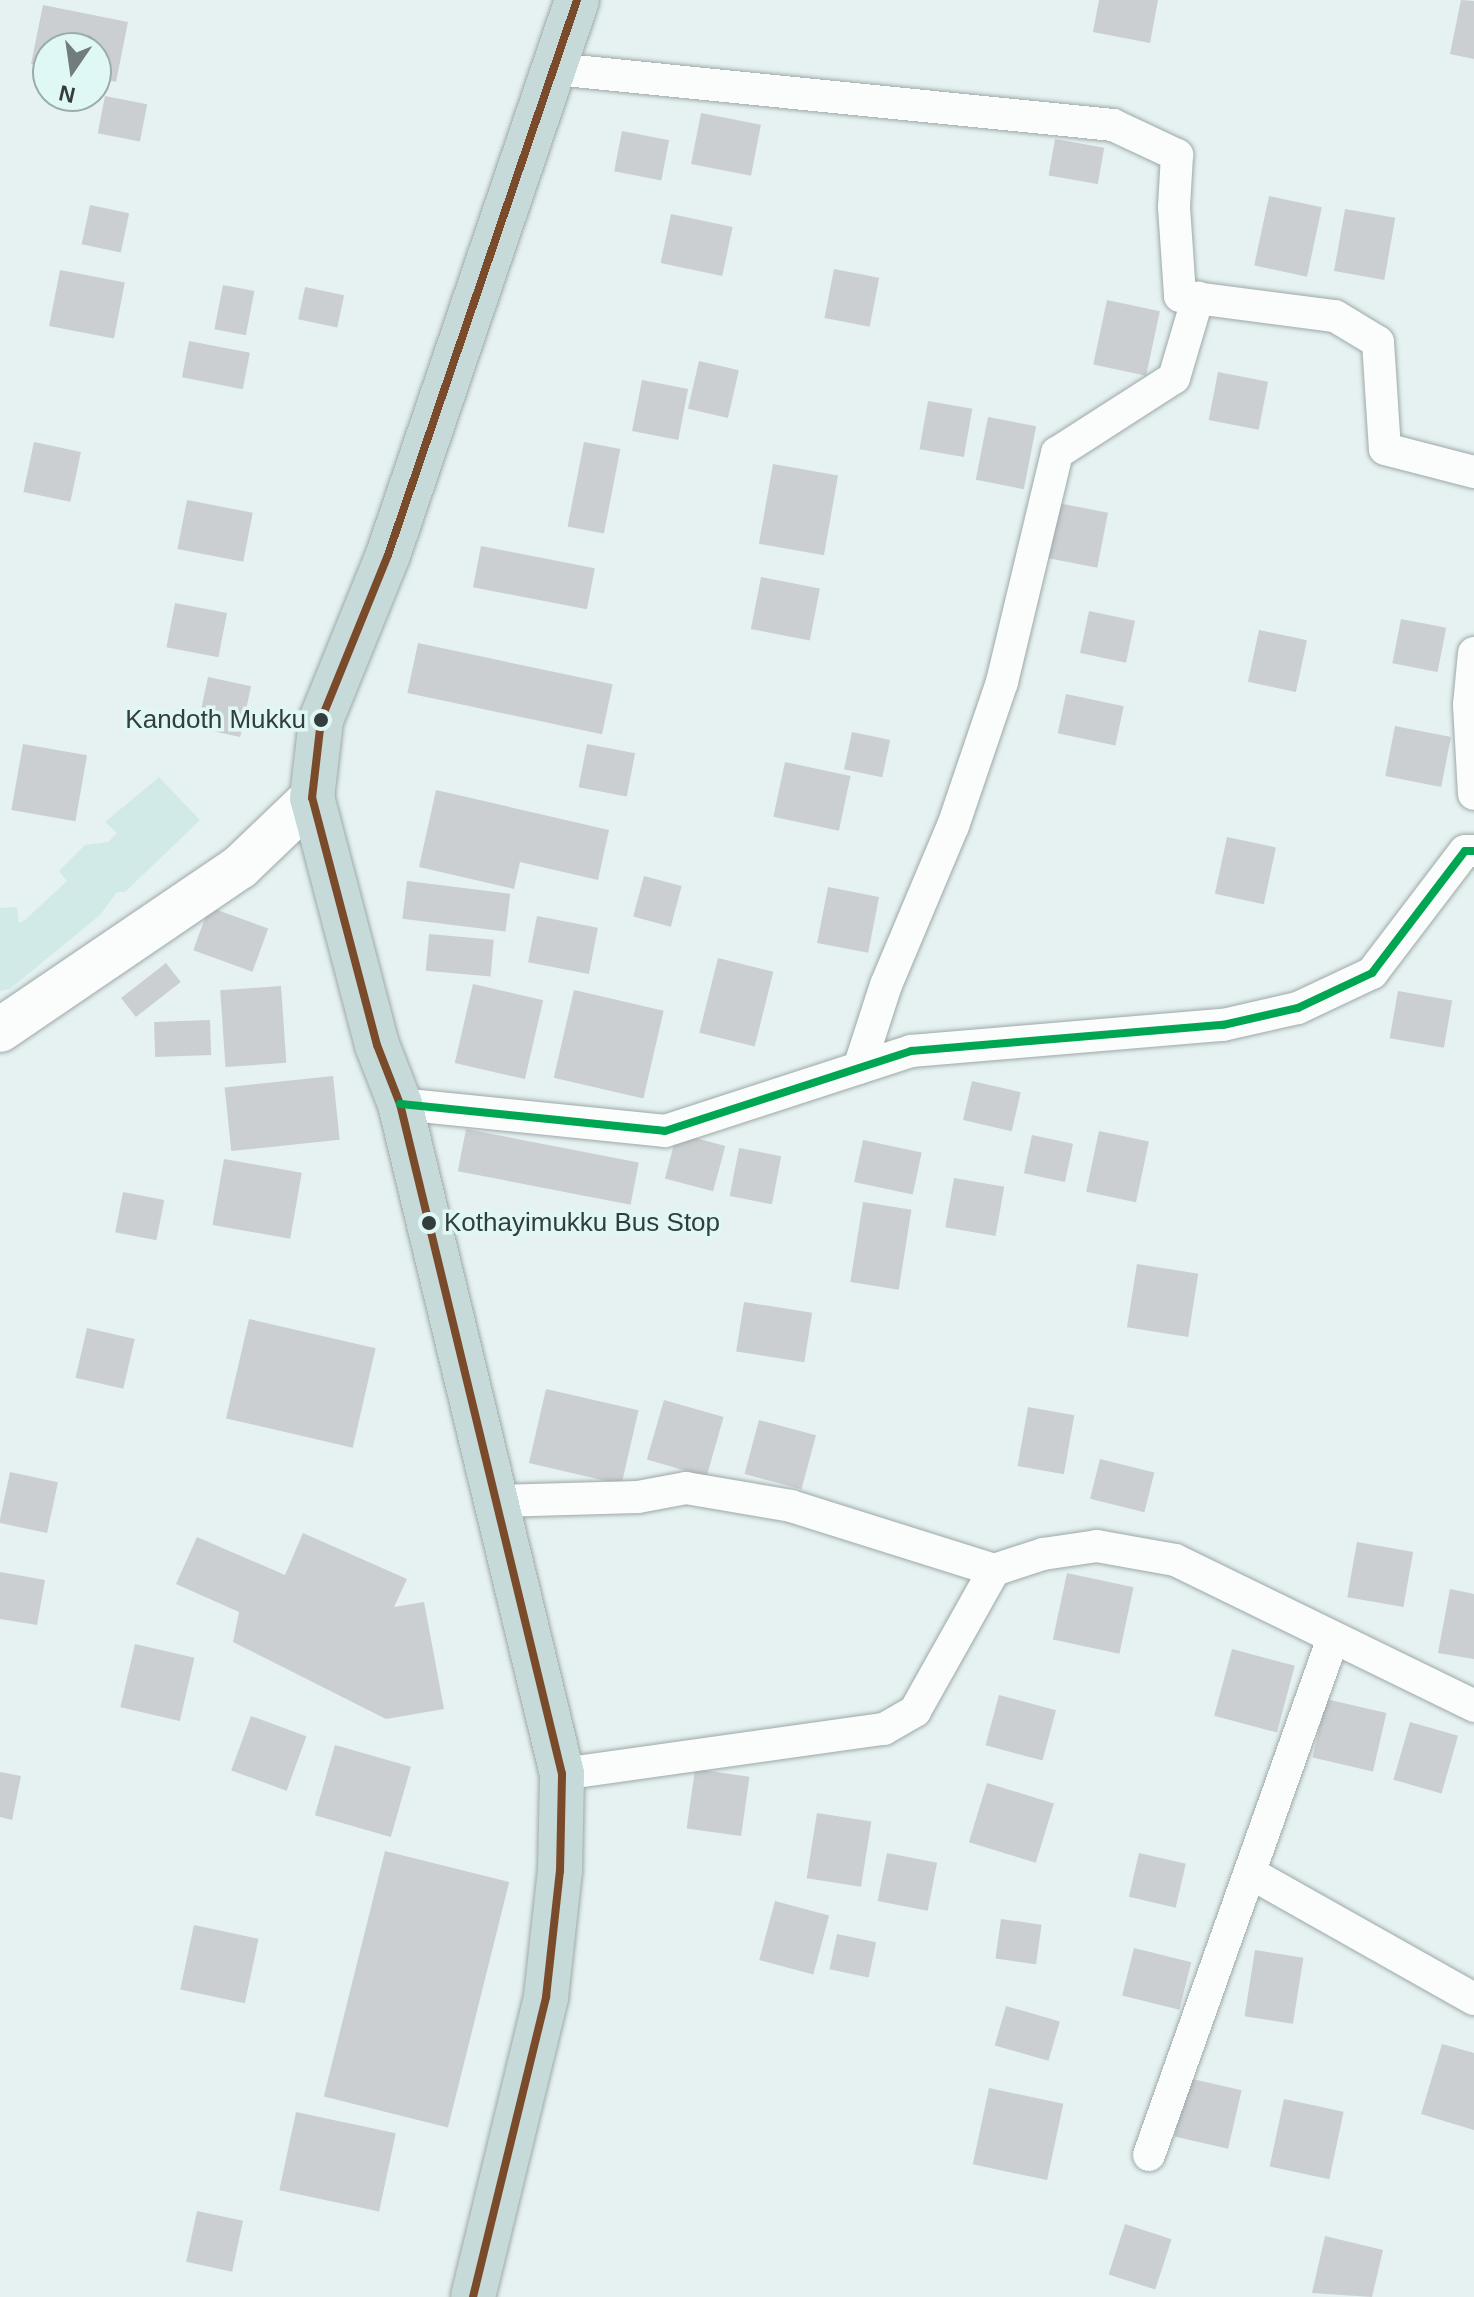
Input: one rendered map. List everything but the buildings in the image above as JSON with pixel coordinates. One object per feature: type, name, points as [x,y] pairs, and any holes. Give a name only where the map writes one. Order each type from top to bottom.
[{"type":"highway","points":[[473,2297],[546,1997],[560,1871],[562,1774],[400,1104],[377,1045],[312,798],[321,720],[388,555],[577,0]]},
{"type":"main road","points":[[0,1030],[240,867],[312,798]]},
{"type":"street","points":[[555,69],[1113,125],[1177,155],[1174,207],[1180,296],[1335,316],[1378,342],[1385,449],[1474,472]]},
{"type":"street","points":[[859,1068],[886,985],[953,826],[1002,682],[1057,453],[1174,378],[1198,297]]},
{"type":"street","points":[[1474,653],[1469,705],[1474,794]]},
{"type":"street","points":[[400,1104],[665,1131],[911,1051],[1223,1025],[1298,1008],[1372,973],[1465,851],[1474,851]]},
{"type":"street","points":[[497,1501],[638,1497],[686,1488],[791,1506],[994,1570],[1043,1554],[1097,1546],[1134,1550],[1175,1560],[1474,1706]]},
{"type":"street","points":[[562,1774],[884,1729],[915,1711],[994,1570]]},
{"type":"street","points":[[1149,2155],[1252,1874],[1333,1638]]},
{"type":"street","points":[[1252,1874],[1474,1999]]},
{"type":"shaded area","points":[[159,777],[200,820],[125,892],[117,892],[100,915],[10,989],[0,991],[0,908],[17,907],[19,923],[26,919],[67,881],[59,871],[85,845],[108,842],[117,833],[105,822]]},
{"type":"transit line","points":[[473,2297],[546,1997],[560,1871],[562,1774],[400,1104],[377,1045],[312,798],[321,720],[388,555],[577,0]]},
{"type":"transit line","points":[[400,1104],[665,1131],[911,1051],[1223,1025],[1298,1008],[1372,973],[1465,851],[1474,851]]},
{"type":"place","name":"Kandoth Mukku","points":[[321,720]]},
{"type":"place","name":"Kothayimukku Bus Stop","points":[[429,1223]]}]
